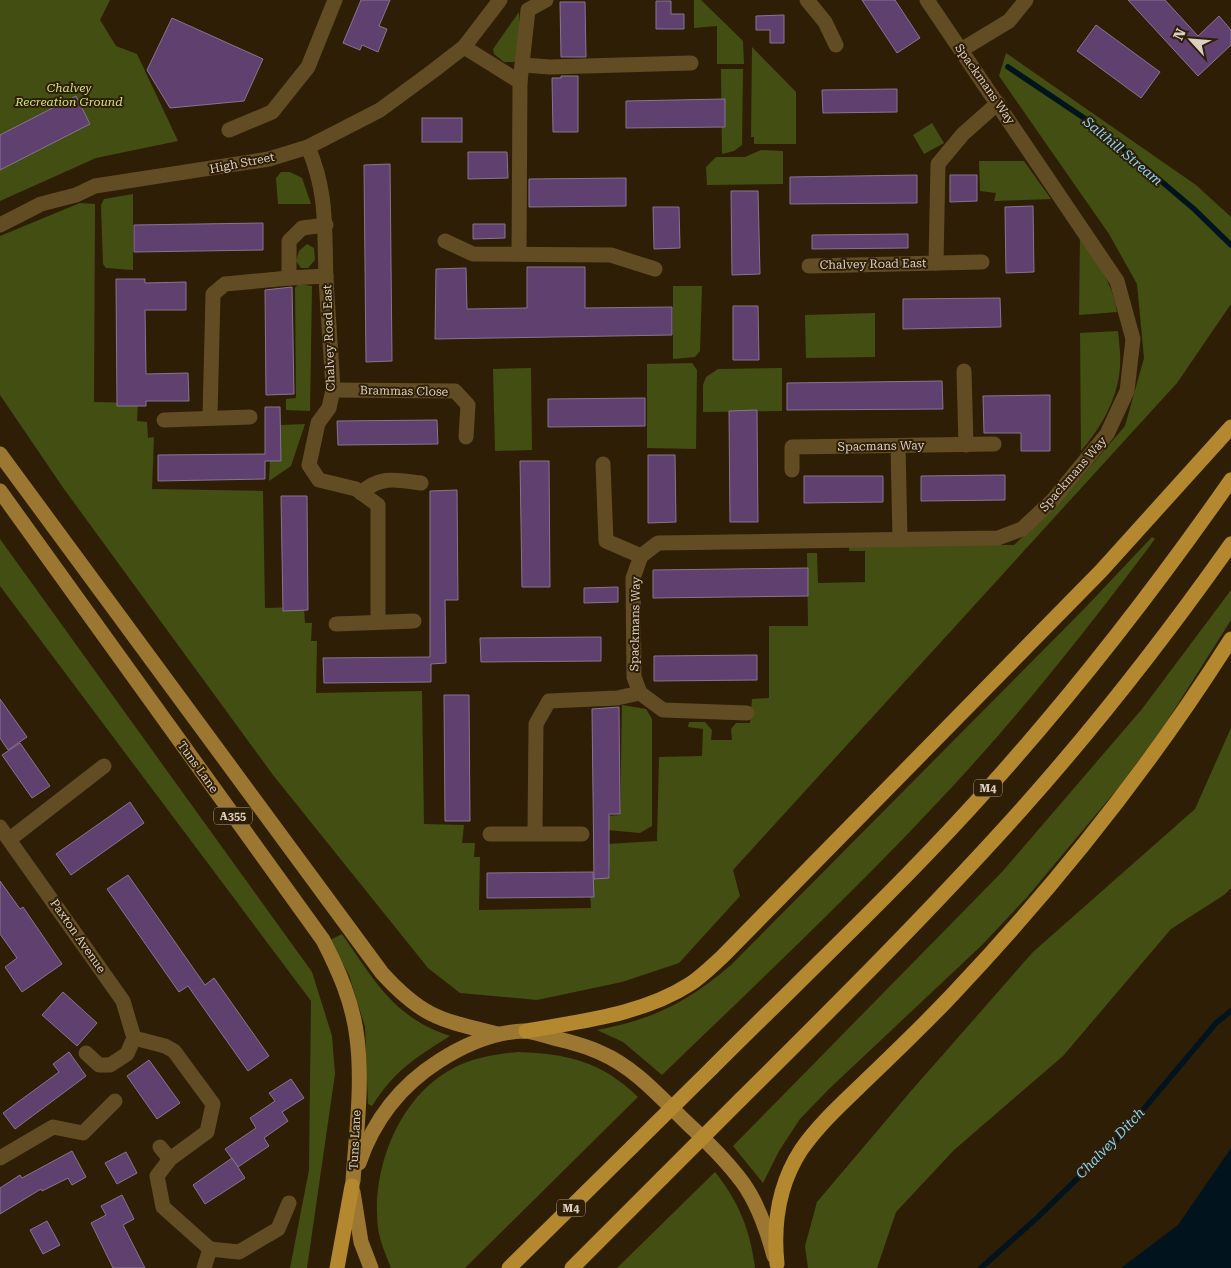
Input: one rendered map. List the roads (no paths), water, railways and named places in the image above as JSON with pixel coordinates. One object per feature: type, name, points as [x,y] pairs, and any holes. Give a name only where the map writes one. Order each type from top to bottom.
[{"type":"highway","points":[[526,1031],[610,1016],[648,1004],[690,984],[722,958],[1101,571],[1231,427]]},
{"type":"highway","name":"M4","points":[[510,1268],[914,866],[991,785],[1128,619],[1231,480]]},
{"type":"highway","points":[[572,1268],[893,946],[1021,810],[1122,688],[1231,544]]},
{"type":"highway","points":[[777,1266],[775,1234],[780,1199],[793,1164],[808,1140],[829,1116],[953,994],[1064,869],[1168,735],[1231,639]]},
{"type":"highway","points":[[337,1268],[353,1183]]},
{"type":"main road","name":"Tuns Lane","points":[[0,454],[382,973],[400,994],[419,1009],[441,1020],[498,1034]]},
{"type":"main road","name":"Tuns Lane","points":[[0,491],[323,940],[338,971],[350,1005],[357,1038],[359,1076],[353,1183],[355,1217],[361,1242],[371,1268]]},
{"type":"main road","points":[[353,1183],[368,1139],[384,1111],[408,1083],[447,1056],[498,1034],[526,1031],[573,1043],[602,1053],[642,1079],[725,1160],[743,1184],[763,1222],[777,1266]]},
{"type":"street","points":[[229,130],[272,112],[308,67],[335,0]]},
{"type":"street","name":"High Street","points":[[0,225],[40,204],[76,195],[94,186],[269,159],[308,147],[380,110],[464,47],[500,0]]},
{"type":"street","points":[[519,253],[520,82],[528,10],[546,0]]},
{"type":"street","points":[[807,0],[825,22],[836,45]]},
{"type":"street","name":"Spackmans Way","points":[[640,693],[634,677],[633,578],[641,556],[658,542],[998,538],[1022,529],[1053,500],[1107,434],[1127,391],[1133,339],[1117,281],[998,103],[926,0]]},
{"type":"street","points":[[961,50],[1009,21],[1026,0]]},
{"type":"street","points":[[464,47],[520,82]]},
{"type":"street","points":[[523,65],[550,68],[691,63]]},
{"type":"street","name":"Chalvey Road East","points":[[936,263],[938,164],[963,134],[998,103]]},
{"type":"street","name":"Chalvey Road East","points":[[308,147],[319,175],[326,225],[326,276],[333,390],[329,408],[318,423],[309,464],[319,480],[356,489],[378,506],[378,621]]},
{"type":"street","points":[[289,278],[289,241],[302,228],[326,225]]},
{"type":"street","points":[[446,241],[473,254],[611,255],[655,269]]},
{"type":"street","name":"Chalvey Road East","points":[[809,266],[982,262]]},
{"type":"street","name":"Chalvey Road East","points":[[210,417],[212,294],[225,284],[326,276]]},
{"type":"street","points":[[964,371],[966,445]]},
{"type":"street","name":"Brammas Close","points":[[333,390],[456,391],[468,405],[466,437]]},
{"type":"street","points":[[164,420],[250,417]]},
{"type":"street","name":"Spacmans Way","points":[[792,470],[792,447],[994,444]]},
{"type":"street","points":[[898,446],[900,539]]},
{"type":"street","points":[[603,464],[606,541],[641,556]]},
{"type":"street","points":[[361,493],[372,484],[382,480],[421,483]]},
{"type":"street","points":[[336,624],[414,621]]},
{"type":"street","points":[[535,832],[536,724],[549,701],[617,698],[640,693],[663,710],[747,713]]},
{"type":"street","points":[[10,839],[104,766]]},
{"type":"street","name":"Paxton Avenue","points":[[0,827],[123,1000],[134,1038]]},
{"type":"street","points":[[490,834],[535,832],[582,834]]},
{"type":"street","points":[[86,1053],[99,1066],[110,1065],[127,1054],[134,1038],[165,1046],[174,1051],[213,1104],[207,1132],[170,1160],[157,1176],[162,1208],[210,1249],[239,1252],[278,1229],[289,1203]]},
{"type":"street","points":[[0,1158],[53,1127],[83,1133],[115,1100]]},
{"type":"street","points":[[160,1147],[170,1160]]},
{"type":"street","points":[[204,1268],[210,1249]]},
{"type":"water","points":[[1231,1148],[1231,1268],[1121,1268],[1178,1225]]},
{"type":"waterway","name":"Salthill Stream","points":[[1008,67],[1096,126],[1194,209],[1231,245]]},
{"type":"waterway","name":"Chalvey Ditch","points":[[981,1268],[1038,1217],[1121,1136],[1216,1023],[1231,1011]]},
{"type":"park label","name":"Chalvey Recreation Ground","points":[[69,95]]}]
